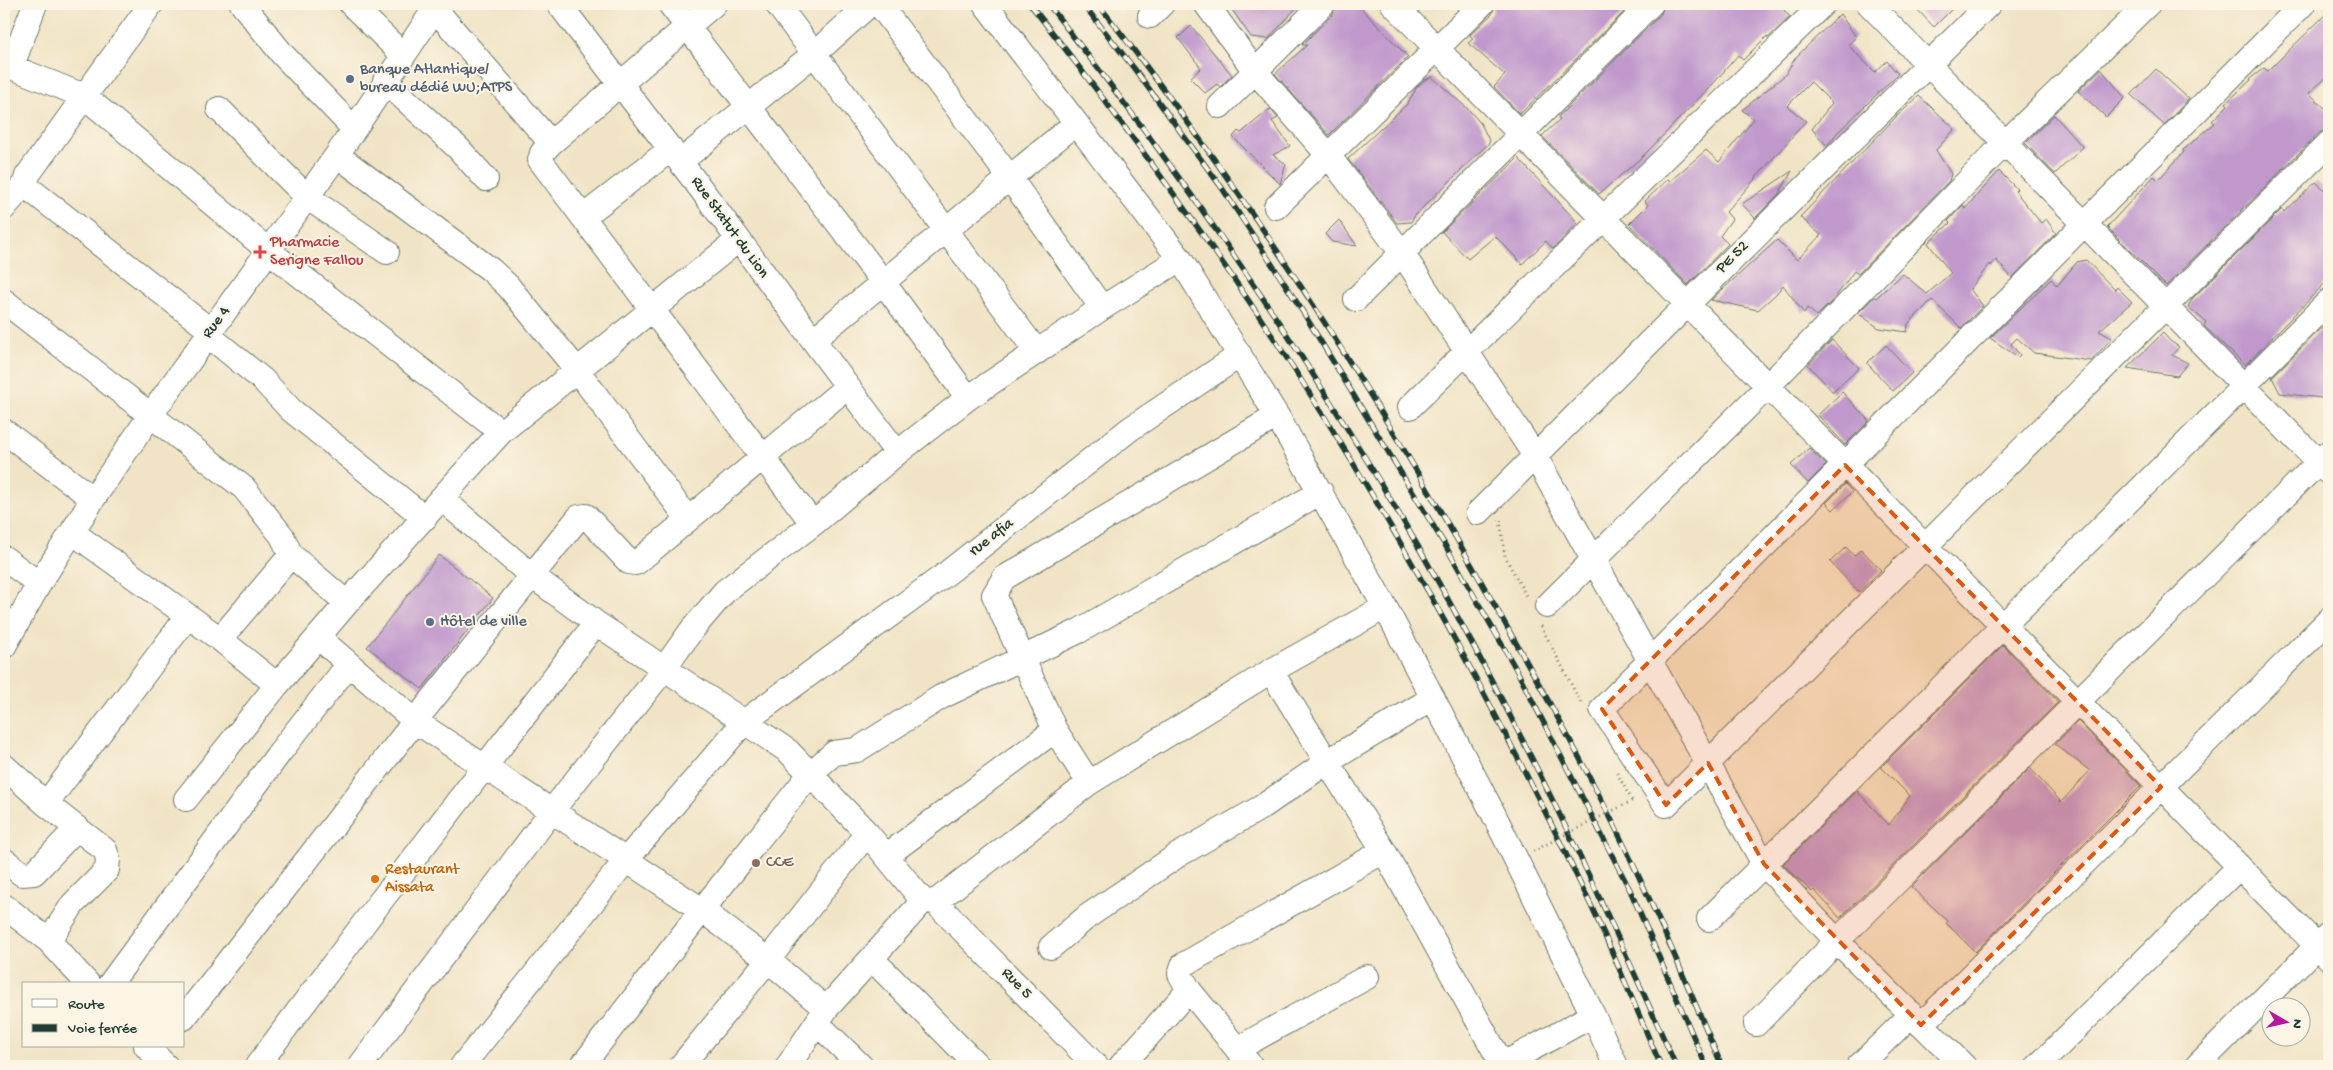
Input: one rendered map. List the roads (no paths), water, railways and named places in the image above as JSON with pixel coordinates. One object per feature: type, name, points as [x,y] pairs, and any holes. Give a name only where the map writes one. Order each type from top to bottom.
[{"type":"street","points":[[35,4],[7,66],[84,96],[269,251],[502,432]]},
{"type":"street","points":[[4,208],[25,183],[27,176],[151,4]]},
{"type":"street","points":[[242,4],[283,54],[354,129]]},
{"type":"street","points":[[352,4],[403,55]]},
{"type":"street","name":"Rue Statut du Lion","points":[[559,4],[676,155],[897,454]]},
{"type":"street","points":[[670,4],[883,282],[968,398]]},
{"type":"street","points":[[714,4],[551,143],[542,153],[540,160],[813,524]]},
{"type":"street","points":[[777,4],[1037,352]]},
{"type":"street","points":[[582,217],[748,105],[814,54],[870,4]]},
{"type":"street","points":[[879,4],[1010,178],[1102,308]]},
{"type":"street","points":[[985,4],[1180,259],[1277,416],[1386,607],[1593,1015],[1616,1066]]},
{"type":"street","points":[[1206,4],[1255,71],[1328,155],[1402,253],[1465,353],[1535,456],[1764,864],[1836,941],[1964,1066]]},
{"type":"street","points":[[1220,106],[1323,4]]},
{"type":"street","points":[[1393,4],[2239,866],[2325,946],[2197,1066]]},
{"type":"street","points":[[1276,207],[1482,4]]},
{"type":"street","points":[[1356,299],[1651,4]]},
{"type":"street","points":[[1410,407],[1823,4]]},
{"type":"street","points":[[1756,1024],[1836,941],[2078,702],[2326,463],[2244,386],[1869,4]]},
{"type":"street","name":"PE 52","points":[[1478,512],[1988,4]]},
{"type":"street","points":[[1537,608],[1594,559],[1768,386],[2005,143],[2148,4]]},
{"type":"street","points":[[2303,4],[1649,662],[1594,712],[1666,805],[2329,143]]},
{"type":"street","points":[[436,6],[551,143]]},
{"type":"street","name":"Rue 4","points":[[4,646],[39,584],[93,500],[150,416],[337,155],[436,6]]},
{"type":"street","points":[[385,81],[458,148],[486,179]]},
{"type":"street","points":[[219,109],[307,197],[387,252]]},
{"type":"street","points":[[813,340],[1076,123]]},
{"type":"street","points":[[337,155],[491,270],[508,286],[577,370],[688,519]]},
{"type":"street","points":[[25,183],[27,187],[210,333],[263,380],[291,410],[426,518]]},
{"type":"street","points":[[186,799],[277,685],[347,603],[502,432],[738,240]]},
{"type":"street","points":[[360,1066],[551,812],[664,669],[691,631],[725,591],[813,524],[968,398],[1102,308],[1180,259]]},
{"type":"street","points":[[4,301],[244,488],[282,536],[291,555],[347,603]]},
{"type":"street","points":[[1708,918],[2329,301]]},
{"type":"street","name":"rue afia","points":[[462,1066],[626,860],[744,722],[946,574],[1130,429],[1240,355]]},
{"type":"street","points":[[185,1017],[415,721],[531,575],[582,515],[586,516],[633,563],[636,563],[848,387]]},
{"type":"street","points":[[1089,783],[1055,730],[1024,656],[994,595],[1004,578],[1277,416]]},
{"type":"street","points":[[4,431],[93,500]]},
{"type":"street","points":[[582,1066],[702,910],[811,773],[834,753],[856,750],[941,697],[1079,631],[1321,492]]},
{"type":"street","name":"Rue 5","points":[[442,499],[531,575],[596,623],[788,751],[811,773],[929,902],[1096,1066]]},
{"type":"street","points":[[72,532],[220,639],[277,685]]},
{"type":"street","points":[[220,639],[291,555]]},
{"type":"street","points":[[4,558],[39,584]]},
{"type":"street","points":[[788,1066],[822,1016],[872,959],[929,902],[1089,783],[1271,671],[1386,607]]},
{"type":"street","points":[[46,804],[188,616]]},
{"type":"street","points":[[1859,1066],[1916,1020],[2161,787],[2329,620]]},
{"type":"street","points":[[257,1066],[483,768],[596,623]]},
{"type":"street","points":[[318,637],[415,721],[483,768],[702,910],[768,960],[822,1016],[861,1066]]},
{"type":"street","points":[[111,982],[280,752],[349,664]]},
{"type":"street","points":[[1271,671],[1384,851],[1502,1066],[1593,1015]]},
{"type":"street","points":[[1051,947],[1088,916],[1178,855],[1262,806],[1327,762],[1433,698]]},
{"type":"street","points":[[886,856],[1055,730]]},
{"type":"street","points":[[4,766],[46,804],[105,850],[108,859],[107,870],[73,904],[49,941]]},
{"type":"street","points":[[4,860],[22,874],[34,873],[77,828]]},
{"type":"street","points":[[681,1066],[768,960],[867,833]]},
{"type":"street","points":[[1367,977],[1244,1058],[1189,990],[1180,974],[1183,966],[1384,851]]},
{"type":"street","points":[[2038,1066],[2239,866]]},
{"type":"street","points":[[4,906],[49,941],[86,982]]},
{"type":"street","points":[[872,959],[978,1066]]},
{"type":"street","points":[[1121,1066],[1189,990]]},
{"type":"railway","points":[[1030,4],[1145,155],[1255,310],[1346,451],[1389,523],[1472,670],[1549,820],[1596,916],[1661,1066]]},
{"type":"railway","points":[[1048,4],[1148,135],[1243,269],[1334,407],[1419,548],[1522,739],[1586,869],[1676,1066]]},
{"type":"railway","points":[[1083,4],[1133,67],[1222,188],[1298,304],[1445,545],[1516,669],[1630,890],[1706,1066]]},
{"type":"railway","points":[[1098,4],[1203,143],[1252,214],[1301,286],[1394,433],[1482,583],[1584,766],[1622,841],[1661,925],[1722,1066]]},
{"type":"place","name":"Banque Atlantique/ bureau dédié WU;ATPS","points":[[350,79]]},
{"type":"place","name":"Pharmacie Serigne Fallou","points":[[260,252]]},
{"type":"place","name":"Hôtel de ville","points":[[430,622]]},
{"type":"place","name":"CCE","points":[[756,863]]},
{"type":"place","name":"Restaurant Aissata","points":[[375,879]]}]
